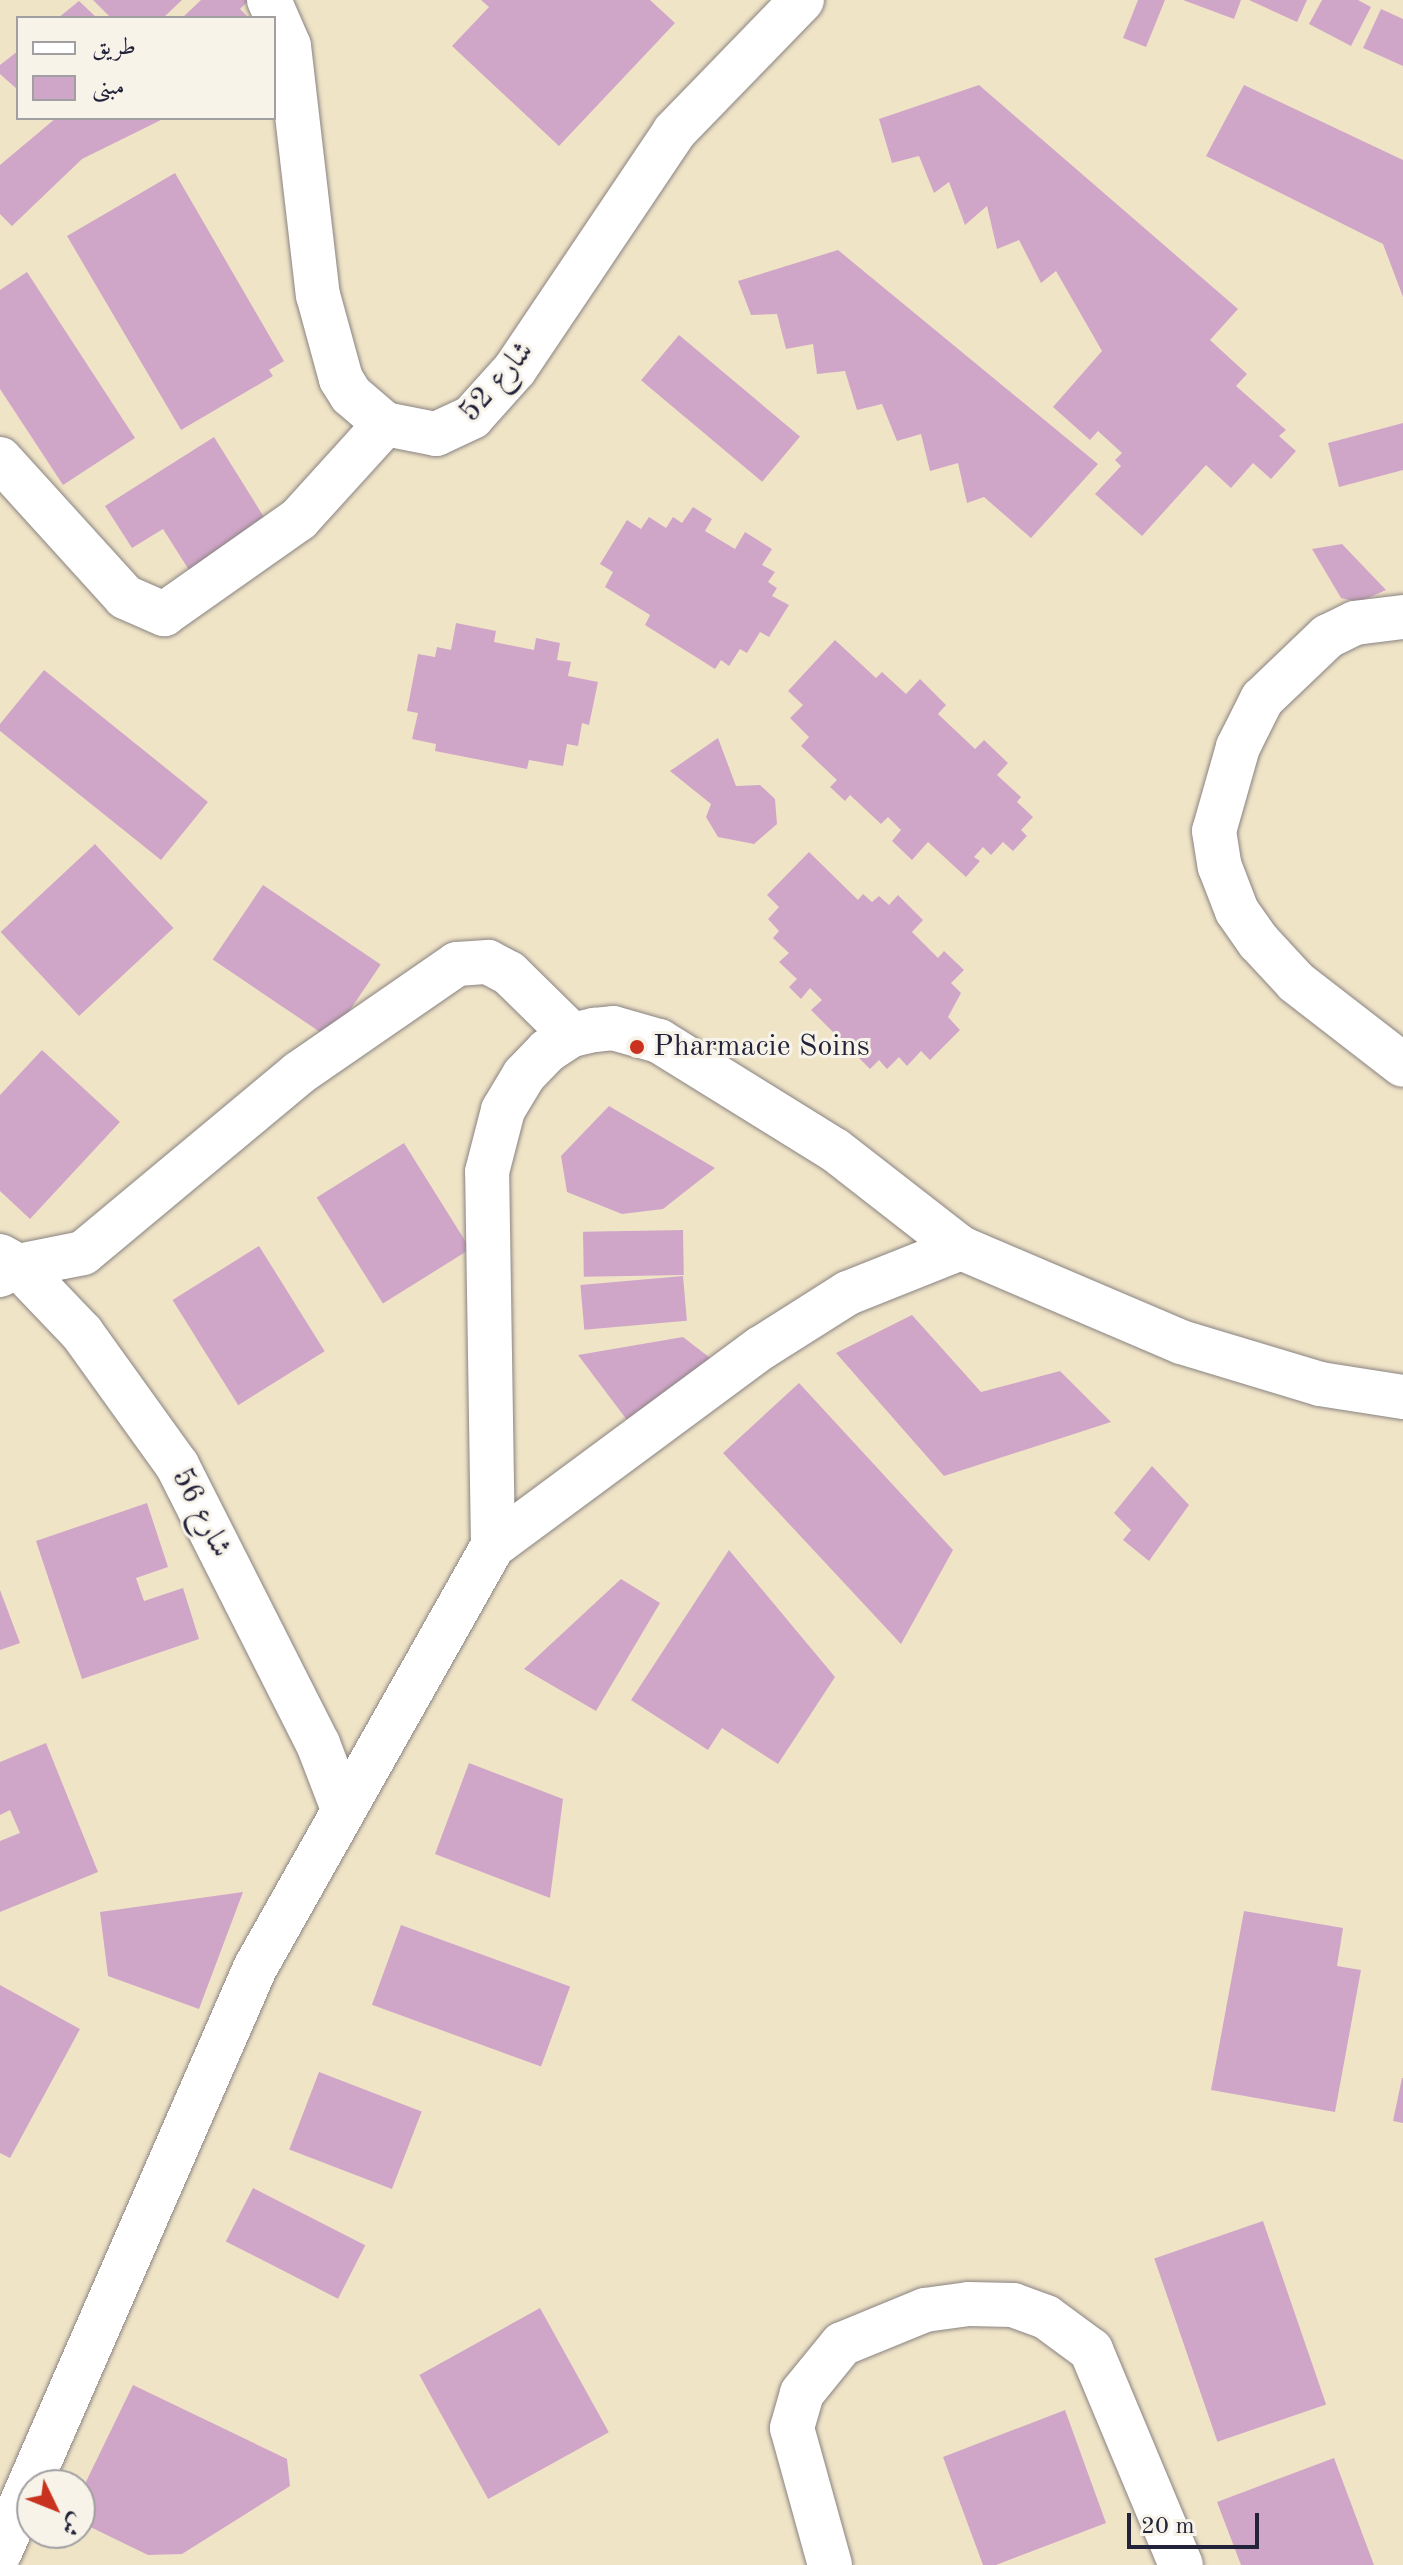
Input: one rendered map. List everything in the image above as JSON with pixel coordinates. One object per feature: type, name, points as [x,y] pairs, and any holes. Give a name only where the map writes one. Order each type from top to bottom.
[{"type":"street","name":"شارع 52","points":[[276,16],[289,46],[318,295],[334,359],[351,395],[385,424],[436,434],[472,417],[515,369],[674,132],[802,0]]},
{"type":"street","points":[[0,459],[125,597],[164,614],[299,519],[385,424]]},
{"type":"street","points":[[1403,617],[1355,623],[1328,636],[1262,699],[1238,747],[1214,831],[1220,867],[1237,911],[1259,942],[1296,982],[1403,1065]]},
{"type":"street","points":[[6,1265],[83,1253],[299,1073],[457,964],[488,962],[509,973],[572,1035]]},
{"type":"street","points":[[493,1546],[487,1172],[503,1110],[524,1075],[572,1035],[613,1028],[659,1041],[835,1150],[961,1248],[1181,1342],[1320,1384],[1403,1397]]},
{"type":"street","points":[[0,2552],[255,1968],[493,1546],[773,1340],[848,1293],[961,1248]]},
{"type":"street","name":"شارع 56","points":[[6,1265],[82,1333],[177,1465],[318,1744],[343,1809]]},
{"type":"street","points":[[830,2565],[792,2428],[802,2393],[842,2344],[925,2310],[969,2304],[1013,2305],[1046,2317],[1091,2350],[1137,2450],[1181,2565]]},
{"type":"building","points":[[93,0],[182,0],[165,16],[109,16]]},
{"type":"building","points":[[201,0],[249,0],[240,9],[247,16],[184,16]]},
{"type":"building","points":[[481,0],[650,0],[675,23],[559,146],[452,46],[489,7]]},
{"type":"building","points":[[1138,0],[1165,0],[1146,47],[1123,38]]},
{"type":"building","points":[[1183,0],[1241,0],[1234,19]]},
{"type":"building","points":[[1249,0],[1307,0],[1297,22]]},
{"type":"building","points":[[1322,0],[1358,0],[1371,7],[1351,46],[1309,24]]},
{"type":"building","points":[[79,1],[95,16],[60,16]]},
{"type":"building","points":[[1381,9],[1403,19],[1403,66],[1363,48]]},
{"type":"building","points":[[16,53],[16,88],[0,74],[0,65]]},
{"type":"building","points":[[979,85],[1238,309],[1210,340],[1247,374],[1236,386],[1286,430],[1279,436],[1296,451],[1271,479],[1253,463],[1231,488],[1206,465],[1142,536],[1095,494],[1121,466],[1115,460],[1122,453],[1098,431],[1090,440],[1053,407],[1102,351],[1056,271],[1041,283],[1019,240],[997,249],[987,206],[965,225],[949,182],[934,193],[919,156],[892,163],[879,119]]},
{"type":"building","points":[[1244,85],[1403,160],[1403,297],[1383,244],[1206,156]]},
{"type":"building","points":[[54,120],[161,120],[82,159],[12,226],[0,214],[0,165]]},
{"type":"building","points":[[175,173],[284,361],[269,370],[273,376],[181,430],[67,236]]},
{"type":"building","points":[[838,250],[1098,464],[1031,538],[984,497],[967,503],[958,463],[930,471],[921,434],[897,441],[882,404],[857,410],[845,371],[817,374],[813,344],[786,349],[777,314],[751,315],[738,281]]},
{"type":"building","points":[[27,272],[135,438],[63,485],[0,389],[0,290]]},
{"type":"building","points":[[679,335],[800,437],[762,482],[641,380]]},
{"type":"building","points":[[1403,423],[1403,470],[1339,487],[1328,443]]},
{"type":"building","points":[[214,437],[272,530],[194,578],[163,529],[132,548],[105,506]]},
{"type":"building","points":[[693,507],[712,519],[705,531],[735,549],[745,532],[772,549],[762,565],[775,572],[768,582],[777,588],[772,596],[789,605],[769,637],[760,632],[747,653],[740,649],[729,666],[721,660],[715,669],[645,625],[650,615],[605,587],[613,572],[600,564],[627,520],[641,529],[649,517],[666,528],[673,517],[682,523]]},
{"type":"building","points":[[1342,544],[1386,590],[1359,602],[1341,598],[1312,549]]},
{"type":"building","points":[[456,623],[496,631],[494,642],[534,650],[536,638],[560,643],[557,660],[571,662],[568,676],[598,682],[589,725],[582,723],[578,746],[567,744],[563,766],[529,760],[527,769],[435,751],[436,744],[412,739],[418,713],[407,711],[418,654],[435,657],[437,647],[451,650]]},
{"type":"building","points":[[835,640],[876,678],[882,672],[906,694],[920,679],[946,705],[938,714],[975,749],[984,740],[1008,763],[997,775],[1021,797],[1017,802],[1033,817],[1021,830],[1027,836],[1013,851],[1003,842],[991,855],[983,847],[974,857],[980,861],[966,877],[928,842],[912,860],[892,841],[901,830],[888,817],[881,824],[850,795],[845,801],[830,787],[837,780],[801,746],[809,737],[790,718],[803,705],[788,691]]},
{"type":"building","points":[[44,670],[208,802],[161,860],[0,731],[0,724]]},
{"type":"building","points":[[718,738],[736,786],[760,785],[775,799],[777,824],[754,844],[718,837],[706,817],[711,804],[670,771]]},
{"type":"building","points":[[95,844],[173,928],[79,1016],[1,932]]},
{"type":"building","points":[[809,852],[858,900],[863,894],[872,902],[879,896],[889,905],[898,895],[923,920],[912,932],[938,958],[944,951],[964,970],[951,983],[961,993],[948,1017],[960,1030],[930,1060],[921,1051],[907,1066],[899,1057],[887,1069],[879,1060],[870,1069],[811,1010],[822,1000],[810,988],[801,999],[789,987],[797,979],[779,962],[789,953],[773,938],[779,931],[768,919],[779,907],[767,895]]},
{"type":"building","points":[[263,885],[381,964],[330,1039],[213,960]]},
{"type":"building","points":[[42,1050],[120,1122],[30,1219],[0,1191],[0,1095]]},
{"type":"building","points":[[609,1106],[715,1168],[663,1209],[622,1214],[567,1192],[561,1156]]},
{"type":"building","points":[[404,1143],[470,1249],[383,1304],[317,1198]]},
{"type":"building","points":[[683,1230],[684,1275],[584,1277],[583,1232]]},
{"type":"building","points":[[259,1246],[325,1351],[238,1405],[172,1300]]},
{"type":"building","points":[[683,1276],[687,1321],[584,1330],[580,1285]]},
{"type":"building","points":[[912,1315],[981,1392],[1060,1371],[1111,1422],[944,1476],[836,1353]]},
{"type":"building","points":[[683,1337],[718,1364],[633,1428],[578,1355]]},
{"type":"building","points":[[799,1383],[953,1550],[901,1644],[723,1453]]},
{"type":"building","points":[[1152,1466],[1189,1505],[1149,1561],[1123,1540],[1131,1530],[1114,1513]]},
{"type":"building","points":[[147,1503],[168,1567],[136,1578],[144,1601],[183,1588],[199,1639],[82,1679],[36,1541]]},
{"type":"building","points":[[729,1550],[835,1677],[778,1764],[722,1728],[708,1750],[631,1700]]},
{"type":"building","points":[[621,1579],[660,1603],[596,1711],[524,1669]]},
{"type":"building","points":[[0,1590],[20,1643],[0,1650]]},
{"type":"building","points":[[46,1743],[98,1872],[0,1912],[0,1841],[20,1833],[10,1810],[0,1815],[0,1762]]},
{"type":"building","points":[[469,1763],[563,1799],[550,1898],[435,1854]]},
{"type":"building","points":[[243,1892],[199,2009],[108,1976],[100,1912]]},
{"type":"building","points":[[1244,1911],[1343,1928],[1337,1966],[1361,1970],[1335,2112],[1211,2090]]},
{"type":"building","points":[[401,1925],[570,1987],[541,2066],[372,2005]]},
{"type":"building","points":[[0,1985],[80,2029],[10,2158],[0,2153]]},
{"type":"building","points":[[319,2072],[422,2111],[392,2189],[289,2149]]},
{"type":"building","points":[[1403,2078],[1403,2123],[1393,2121]]},
{"type":"building","points":[[253,2188],[365,2245],[338,2299],[226,2241]]},
{"type":"building","points":[[1263,2221],[1326,2404],[1217,2442],[1154,2258]]},
{"type":"building","points":[[540,2308],[609,2432],[488,2499],[419,2375]]},
{"type":"building","points":[[133,2385],[287,2459],[290,2486],[182,2554],[148,2555],[96,2530],[96,2469],[92,2469]]},
{"type":"building","points":[[1065,2410],[1106,2523],[996,2565],[983,2565],[943,2457]]},
{"type":"building","points":[[1334,2458],[1374,2565],[1241,2565],[1217,2502]]},
{"type":"place","name":"Pharmacie Soins","points":[[637,1047]]}]
